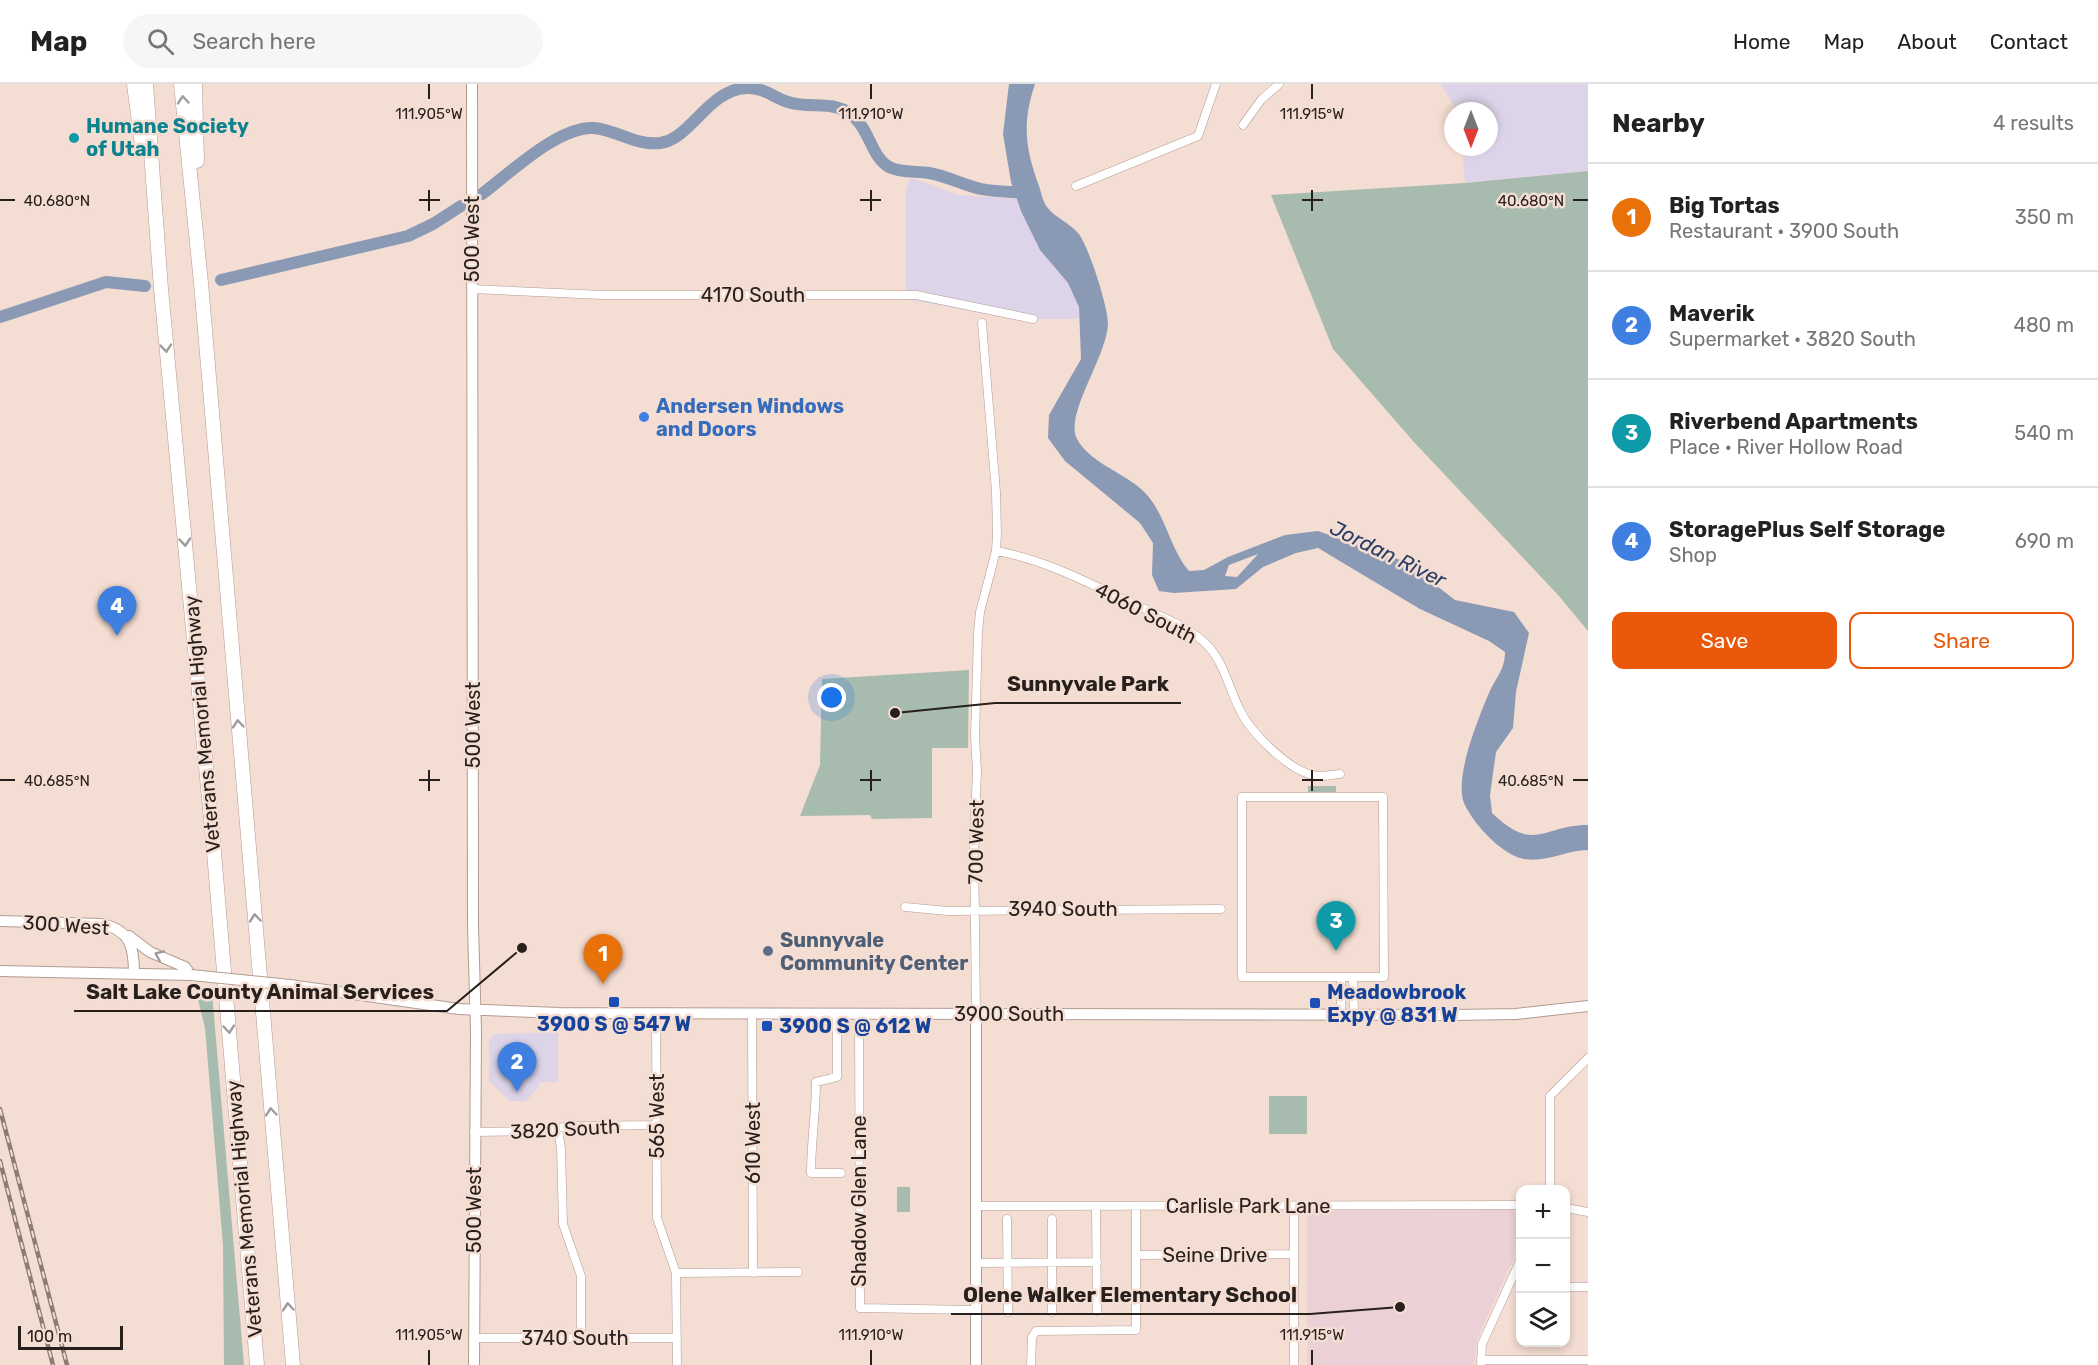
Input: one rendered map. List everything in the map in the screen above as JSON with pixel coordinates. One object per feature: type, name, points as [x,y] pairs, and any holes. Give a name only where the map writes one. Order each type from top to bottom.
[{"type":"highway","points":[[134,84],[161,290]]},
{"type":"highway","name":"Veterans Memorial Highway","points":[[146,84],[161,290],[215,864],[257,1365]]},
{"type":"highway","name":"Veterans Memorial Highway","points":[[181,84],[201,283],[292,1365]]},
{"type":"highway","points":[[195,84],[201,283]]},
{"type":"main road","name":"500 West","points":[[472,84],[474,1365]]},
{"type":"main road","name":"300 West","points":[[0,921],[102,924],[115,927],[127,935],[133,947],[134,974]]},
{"type":"main road","points":[[127,935],[150,952],[184,967],[191,975]]},
{"type":"main road","name":"3900 South","points":[[0,971],[191,975],[290,985],[475,1010],[657,1014],[1354,1015],[1516,1014],[1588,1006]]},
{"type":"main road","name":"700 West","points":[[976,1014],[976,1365]]},
{"type":"street","points":[[1076,186],[1198,136],[1216,84]]},
{"type":"street","points":[[1243,125],[1261,100],[1279,84]]},
{"type":"street","name":"4170 South","points":[[472,289],[603,296],[916,295],[1033,319]]},
{"type":"street","name":"700 West","points":[[976,1014],[978,633],[980,612],[996,551],[996,492],[982,323]]},
{"type":"street","name":"4060 South","points":[[996,551],[1028,558],[1099,588],[1162,617],[1203,640],[1218,658],[1245,720],[1270,746],[1292,766],[1310,775],[1341,774]]},
{"type":"street","points":[[1242,797],[1383,797],[1384,977],[1341,977],[1242,977],[1242,797]]},
{"type":"street","name":"3940 South","points":[[905,908],[916,910],[1221,909]]},
{"type":"street","points":[[1341,977],[1341,1015]]},
{"type":"street","points":[[1353,978],[1354,1015]]},
{"type":"street","name":"565 West","points":[[657,1014],[657,1218],[676,1273],[677,1365]]},
{"type":"street","name":"610 West","points":[[752,1014],[753,1272]]},
{"type":"street","points":[[837,1014],[837,1077],[816,1082],[816,1120],[811,1131],[811,1173],[841,1173]]},
{"type":"street","name":"Shadow Glen Lane","points":[[859,1014],[860,1308],[976,1310]]},
{"type":"street","points":[[1550,1185],[1550,1096],[1588,1058]]},
{"type":"street","name":"3820 South","points":[[474,1132],[657,1125]]},
{"type":"street","points":[[558,1128],[561,1149],[562,1215],[580,1276],[581,1338]]},
{"type":"street","name":"Carlisle Park Lane","points":[[976,1206],[1516,1204]]},
{"type":"street","points":[[1096,1206],[1097,1311]]},
{"type":"street","points":[[1031,1365],[1033,1333],[1040,1330],[1136,1330],[1136,1206]]},
{"type":"street","points":[[1294,1206],[1294,1365]]},
{"type":"street","points":[[1570,1209],[1588,1212]]},
{"type":"street","points":[[1007,1219],[1008,1312]]},
{"type":"street","points":[[1052,1219],[1052,1312]]},
{"type":"street","name":"Seine Drive","points":[[1136,1255],[1294,1254]]},
{"type":"street","points":[[976,1263],[1097,1262]]},
{"type":"street","points":[[676,1273],[798,1272]]},
{"type":"street","points":[[1516,1282],[1482,1344],[1481,1363],[1588,1360]]},
{"type":"street","points":[[1570,1287],[1588,1287]]},
{"type":"street","name":"3740 South","points":[[474,1338],[676,1338]]},
{"type":"shaded area","points":[[1440,84],[1588,84],[1588,171],[1465,183],[1463,156],[1498,156],[1498,102],[1452,102]]},
{"type":"shaded area","points":[[911,178],[959,195],[1017,199],[1040,250],[1068,283],[1079,306],[1079,319],[1012,319],[906,299],[906,189]]},
{"type":"shaded area","points":[[558,1032],[558,1082],[540,1082],[539,1087],[526,1101],[510,1101],[489,1081],[489,1042],[494,1034]]},
{"type":"shaded area","points":[[1513,1210],[1516,1214],[1515,1255],[1477,1339],[1474,1365],[1307,1365],[1307,1211]]},
{"type":"green space","points":[[1588,171],[1588,631],[1559,596],[1413,441],[1333,349],[1271,195],[1465,183]]},
{"type":"green space","points":[[969,670],[968,748],[932,748],[932,818],[872,819],[870,815],[800,816],[820,765],[822,679]]},
{"type":"green space","points":[[1308,786],[1336,786],[1336,792],[1308,792]]},
{"type":"green space","points":[[196,992],[207,1002],[212,993],[244,1365],[224,1365],[223,1245],[205,1028]]},
{"type":"green space","points":[[1269,1096],[1307,1096],[1307,1134],[1269,1134]]},
{"type":"green space","points":[[897,1187],[910,1187],[910,1212],[897,1212]]},
{"type":"water","points":[[1009,84],[1035,84],[1027,123],[1028,147],[1034,172],[1047,207],[1075,229],[1082,239],[1097,276],[1107,315],[1106,336],[1076,415],[1077,439],[1083,448],[1101,463],[1131,481],[1148,496],[1160,514],[1177,553],[1189,571],[1204,570],[1228,557],[1285,535],[1318,531],[1406,562],[1455,600],[1514,612],[1529,633],[1516,692],[1513,728],[1496,752],[1490,795],[1492,813],[1507,825],[1529,835],[1588,825],[1588,850],[1532,860],[1518,857],[1502,848],[1487,835],[1464,804],[1463,776],[1469,746],[1484,704],[1502,669],[1505,658],[1505,652],[1489,641],[1420,609],[1318,548],[1296,553],[1263,567],[1236,589],[1174,593],[1159,591],[1152,575],[1153,543],[1140,523],[1065,461],[1048,438],[1049,415],[1081,359],[1079,307],[1068,283],[1040,250],[1021,211],[1011,182],[1003,134]],"holes":[[[1258,554],[1237,577],[1225,576],[1229,565]]]},
{"type":"waterway","points":[[482,194],[535,153],[565,135],[580,129],[594,128],[643,142],[660,143],[671,140],[681,133],[721,97],[746,88],[763,91],[788,102],[832,107],[848,113],[861,125],[883,163],[893,169],[936,174],[981,189],[1027,193]]},
{"type":"waterway","points":[[221,280],[408,236],[433,224],[461,206]]},
{"type":"waterway","points":[[0,317],[106,282],[145,286]]},
{"type":"railway","points":[[0,1109],[67,1365]]},
{"type":"railway","points":[[0,1161],[53,1365]]},
{"type":"place","name":"Humane Society of Utah","points":[[74,138]]},
{"type":"place","name":"Andersen Windows and Doors","points":[[644,417]]},
{"type":"place","name":"StoragePlus Self Storage","points":[[117,636]]},
{"type":"place","name":"Sunnyvale Park","points":[[895,713]]},
{"type":"place","name":"Salt Lake County Animal Services","points":[[522,948]]},
{"type":"place","name":"Sunnyvale Community Center","points":[[768,951]]},
{"type":"place","name":"Riverbend Apartments","points":[[1336,951]]},
{"type":"place","name":"Big Tortas","points":[[603,984]]},
{"type":"place","name":"3900 S @ 547 W","points":[[614,1002]]},
{"type":"place","name":"Meadowbrook Expy @ 831 W","points":[[1315,1003]]},
{"type":"place","name":"3900 S @ 612 W","points":[[767,1026]]},
{"type":"place","name":"Maverik","points":[[517,1092]]},
{"type":"place","name":"Olene Walker Elementary School","points":[[1400,1307]]},
{"type":"water label","name":"Jordan River","points":[[1388,554]]}]
